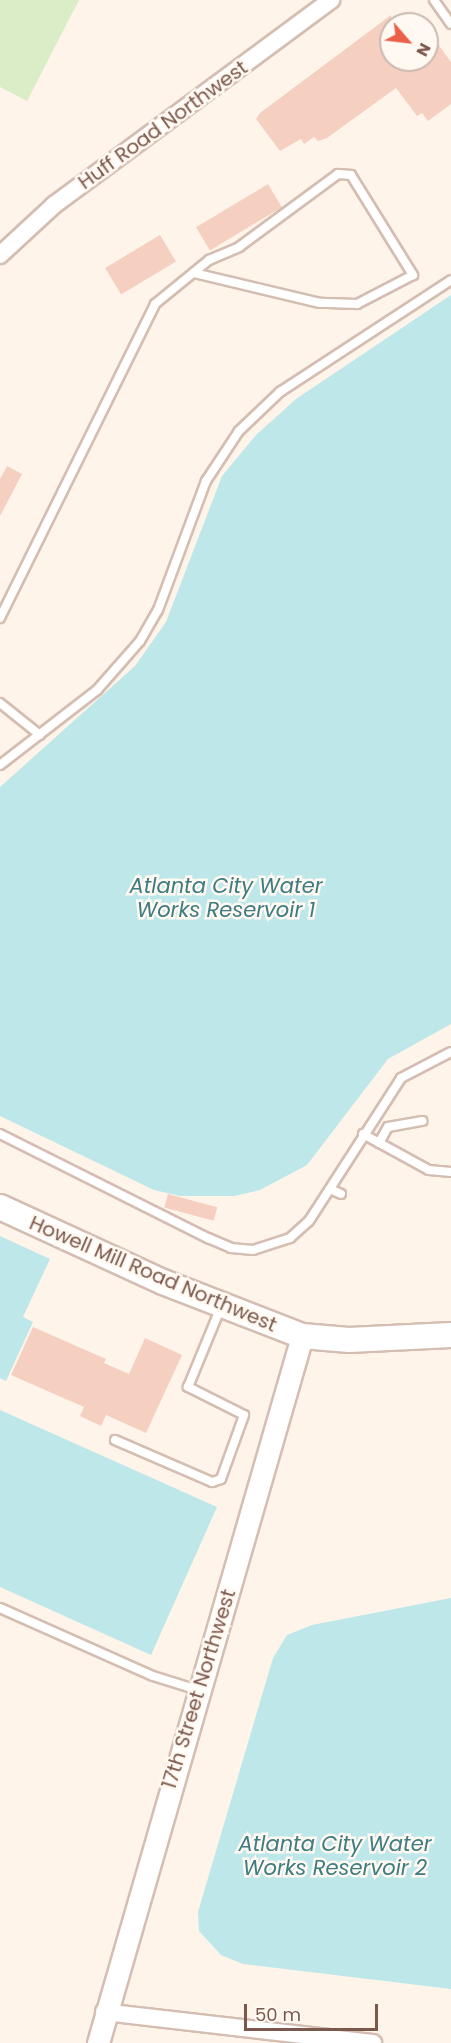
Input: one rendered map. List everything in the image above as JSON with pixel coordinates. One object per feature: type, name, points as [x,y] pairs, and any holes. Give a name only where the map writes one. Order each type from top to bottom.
[{"type":"main road","name":"Howell Mill Road Northwest","points":[[0,1207],[221,1306],[302,1336],[349,1340],[451,1335]]},
{"type":"street","name":"Huff Road Northwest","points":[[0,255],[54,205],[331,0]]},
{"type":"street","name":"17th Street Northwest","points":[[98,2043],[104,2012],[302,1336]]},
{"type":"street","points":[[104,2012],[373,2043]]},
{"type":"lane","points":[[434,0],[451,24]]},
{"type":"lane","points":[[0,618],[155,304],[194,273],[239,247],[338,174],[351,175],[414,275],[357,304],[320,303],[194,273]]},
{"type":"lane","points":[[0,765],[97,690],[140,641],[158,610],[206,481],[239,431],[289,386],[451,280]]},
{"type":"lane","points":[[0,703],[40,735]]},
{"type":"lane","points":[[0,1134],[231,1248],[253,1250],[290,1238],[309,1221],[401,1078],[451,1052]]},
{"type":"lane","points":[[379,1143],[388,1127],[422,1121]]},
{"type":"lane","points":[[363,1134],[429,1170],[451,1172]]},
{"type":"lane","points":[[330,1189],[341,1194]]},
{"type":"lane","points":[[115,1440],[212,1482],[221,1479],[244,1415],[188,1387],[221,1306]]},
{"type":"lane","points":[[0,1608],[153,1676],[198,1690]]},
{"type":"green space","points":[[0,0],[79,0],[27,101],[0,87]]},
{"type":"water","name":"Atlanta City Water Works Reservoir 1","points":[[451,295],[451,1024],[388,1059],[307,1165],[260,1190],[234,1196],[180,1196],[154,1190],[0,1116],[0,787],[135,666],[166,622],[222,476],[256,435],[296,399]]},
{"type":"water","points":[[0,1236],[50,1259],[23,1317],[33,1322],[6,1381],[0,1378]]},
{"type":"water","points":[[0,1410],[217,1507],[151,1655],[0,1587]]},
{"type":"water","name":"Atlanta City Water Works Reservoir 2","points":[[451,1598],[451,1989],[243,1964],[221,1955],[199,1931],[198,1912],[273,1658],[287,1635],[312,1625]]},
{"type":"building","points":[[379,24],[379,72],[439,72],[439,46],[451,62],[451,104],[428,121],[422,113],[417,116],[396,88],[327,138],[318,141],[314,137],[304,144],[301,139],[280,151],[256,119],[260,113]]},
{"type":"building","points":[[268,184],[282,207],[210,250],[196,227]]},
{"type":"building","points":[[160,235],[176,262],[121,295],[105,268]]},
{"type":"building","points":[[7,466],[22,474],[0,516],[0,479]]},
{"type":"building","points":[[168,1194],[217,1207],[214,1221],[164,1208]]},
{"type":"building","points":[[33,1327],[106,1359],[104,1363],[129,1374],[145,1338],[182,1355],[146,1433],[106,1415],[101,1426],[80,1416],[84,1407],[11,1375]]}]
